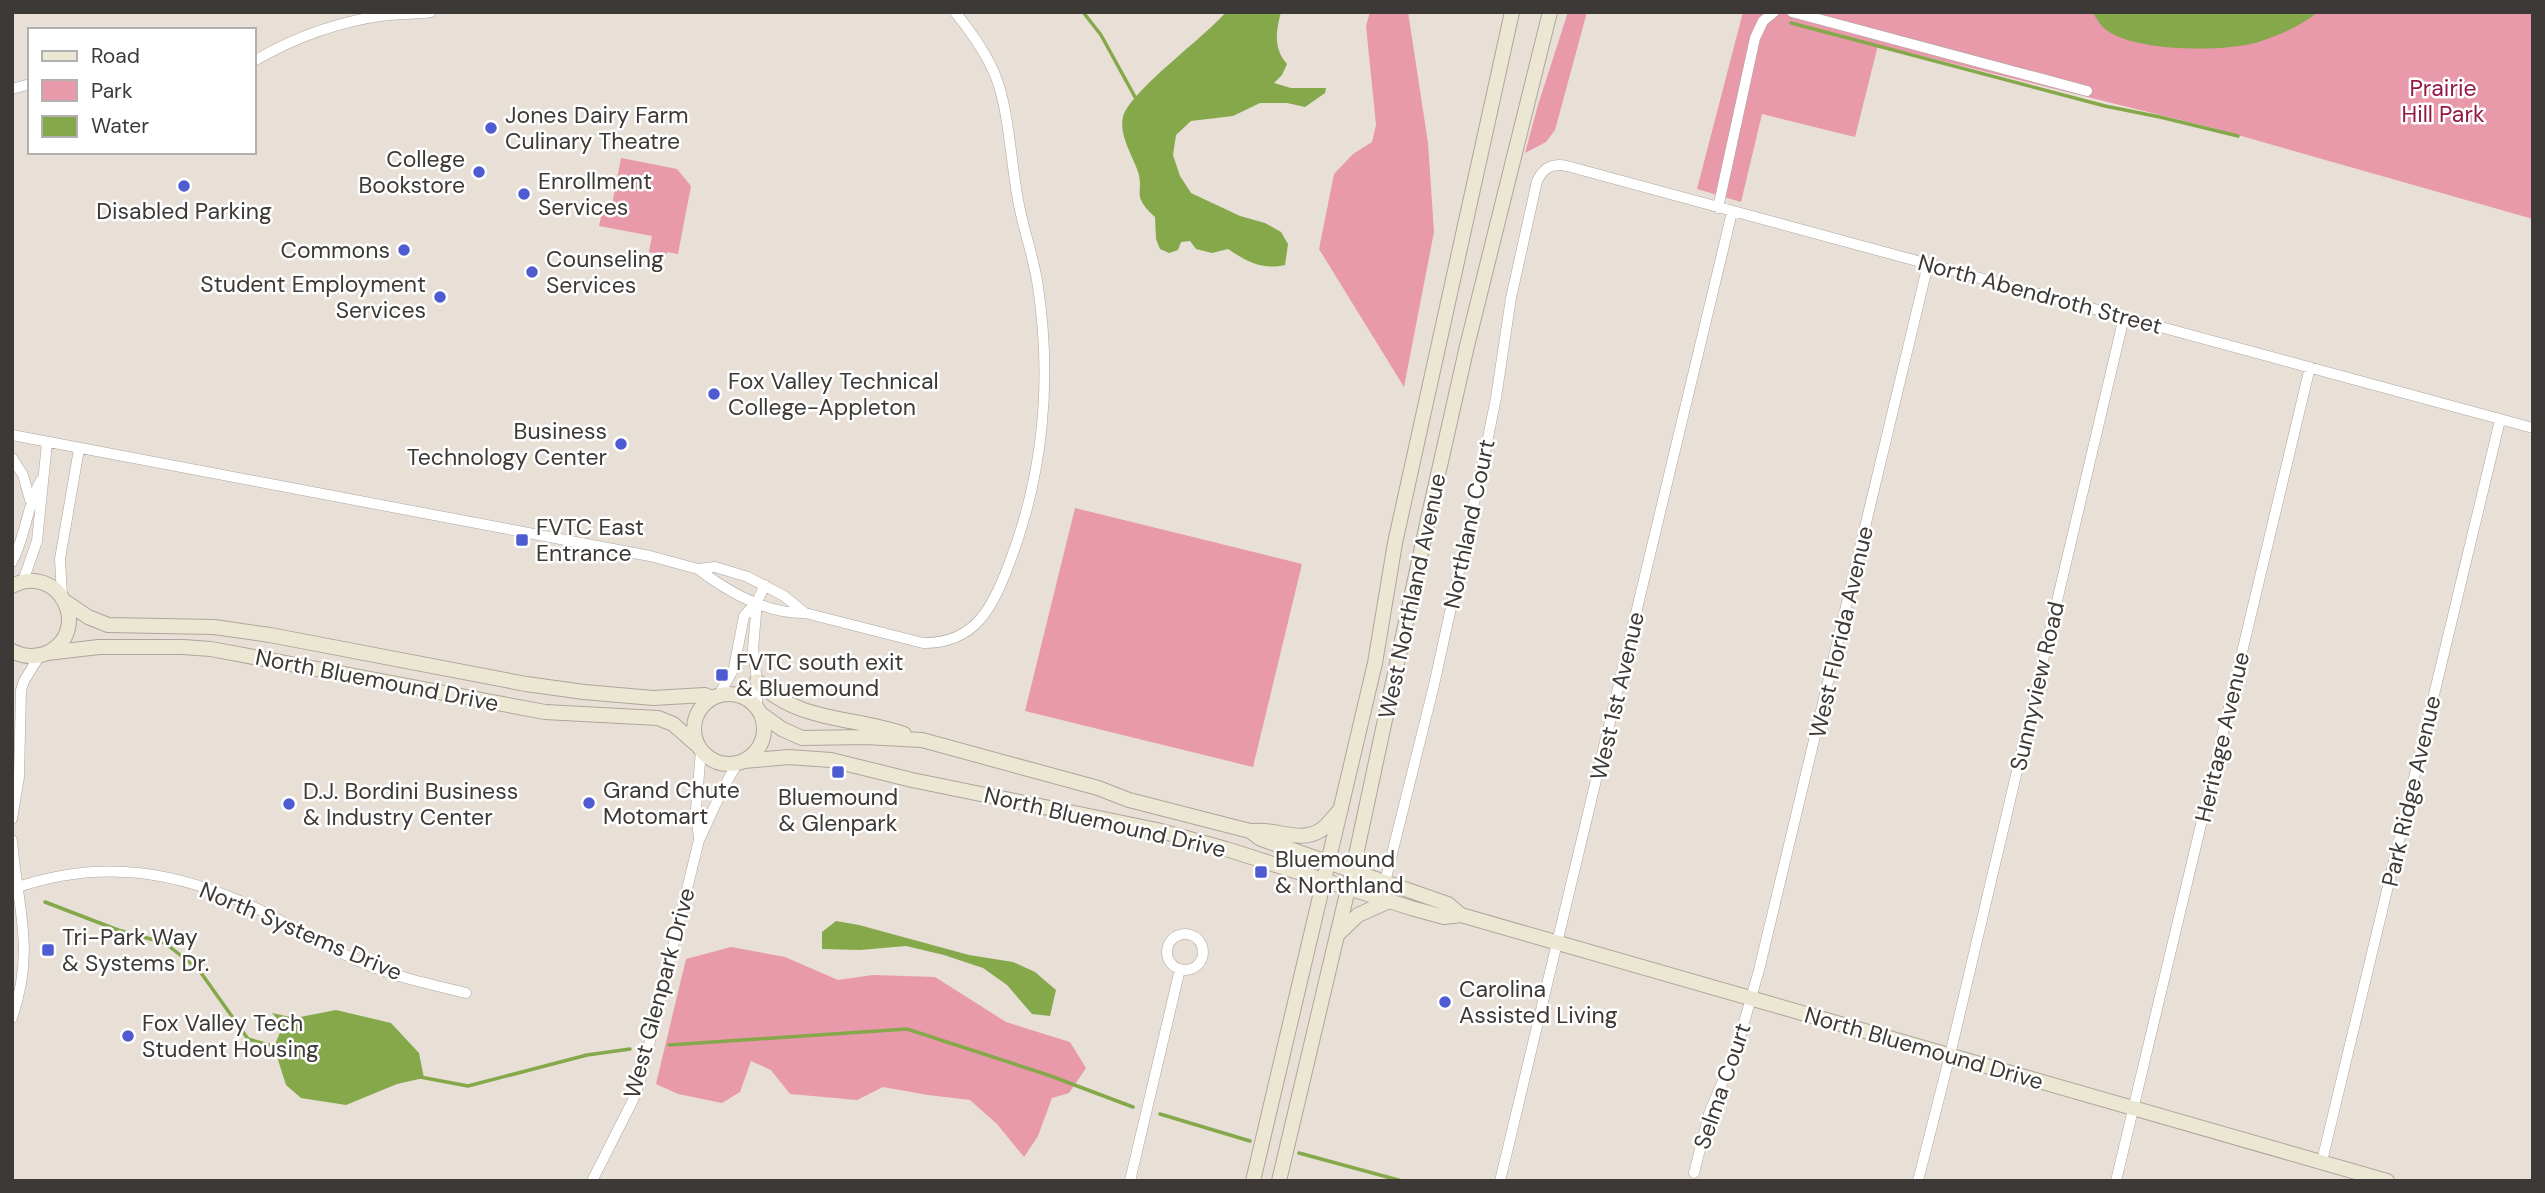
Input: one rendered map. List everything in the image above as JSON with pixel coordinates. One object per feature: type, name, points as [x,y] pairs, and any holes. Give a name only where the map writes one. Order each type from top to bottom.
[{"type":"main road","name":"West Northland Avenue","points":[[1253,1181],[1375,663],[1395,543],[1512,12]]},
{"type":"main road","name":"West Northland Avenue","points":[[1279,1181],[1353,869],[1461,373],[1550,12]]},
{"type":"main road","name":"North Bluemound Drive","points":[[16,583],[44,583],[88,617],[108,625],[214,627],[270,635],[526,684],[584,692],[653,698],[705,695],[716,697]]},
{"type":"main road","points":[[43,654],[59,644],[67,631],[69,617],[64,599]]},
{"type":"main road","name":"North Bluemound Drive","points":[[12,651],[25,656],[92,647],[149,646],[238,653],[545,712],[658,718],[673,724],[699,748]]},
{"type":"main road","points":[[757,681],[770,694],[799,709],[842,721],[886,728],[922,740]]},
{"type":"main road","points":[[740,695],[759,711],[764,728],[762,741],[755,753],[741,762],[717,763],[699,748],[694,732],[695,718],[702,706],[716,697],[740,695]]},
{"type":"main road","name":"North Bluemound Drive","points":[[759,711],[782,729],[802,738],[922,740],[1098,788],[1129,800],[1250,831],[1261,839],[1448,904],[1461,915],[2387,1181]]},
{"type":"main road","name":"North Bluemound Drive","points":[[741,762],[789,757],[831,760],[912,780],[1157,830],[1444,917],[1461,915]]},
{"type":"main road","points":[[1250,831],[1263,830],[1295,837],[1309,835],[1321,830],[1342,808]]},
{"type":"main road","points":[[1336,936],[1358,915],[1389,901]]},
{"type":"street","points":[[256,60],[295,40],[330,27],[388,15],[431,12]]},
{"type":"street","points":[[12,435],[650,556],[698,569],[739,594],[784,614],[805,613],[923,643],[934,643],[962,634],[978,622],[991,605],[1027,511],[1039,452],[1044,398],[1044,352],[1038,288],[1018,204],[999,83],[982,49],[956,12]]},
{"type":"street","points":[[1718,208],[1755,38],[1763,21],[1774,12]]},
{"type":"street","points":[[1792,12],[2087,91]]},
{"type":"street","name":"North Abendroth Street","points":[[1548,168],[1557,164],[1567,166],[2533,428]]},
{"type":"street","name":"Northland Court","points":[[1385,882],[1434,685],[1483,462],[1514,285],[1538,181],[1548,168]]},
{"type":"street","name":"West 1st Avenue","points":[[1500,1181],[1732,212]]},
{"type":"street","name":"West Florida Avenue","points":[[1751,999],[1928,264]]},
{"type":"street","name":"Sunnyview Road","points":[[1918,1181],[2124,317]]},
{"type":"street","name":"Heritage Avenue","points":[[2116,1181],[2310,367]]},
{"type":"street","name":"Park Ridge Avenue","points":[[2322,1161],[2500,420]]},
{"type":"street","points":[[16,583],[37,541],[47,443]]},
{"type":"street","points":[[64,599],[60,559],[79,449]]},
{"type":"street","points":[[12,458],[23,475],[31,504]]},
{"type":"street","points":[[12,562],[19,550],[34,493],[42,479]]},
{"type":"street","points":[[698,569],[722,568],[765,585],[805,613]]},
{"type":"street","points":[[716,697],[734,668],[744,615],[757,602],[765,585]]},
{"type":"street","points":[[757,602],[753,649],[759,711]]},
{"type":"street","points":[[12,819],[19,777],[21,690],[24,681],[43,654]]},
{"type":"street","name":"West Glenpark Drive","points":[[699,748],[696,809],[699,840]]},
{"type":"street","name":"West Glenpark Drive","points":[[592,1181],[633,1100],[641,1078],[699,840],[718,795],[741,762]]},
{"type":"street","points":[[12,840],[25,946],[22,978],[12,1018]]},
{"type":"street","name":"North Systems Drive","points":[[16,888],[38,879],[88,871],[128,872],[170,878],[229,895],[369,966],[466,993]]},
{"type":"street","points":[[1130,1181],[1180,969]]},
{"type":"street","name":"Selma Court","points":[[1694,1173],[1709,1114],[1737,1047],[1751,999]]},
{"type":"green space","points":[[1370,12],[1408,12],[1428,143],[1434,232],[1404,387],[1319,249],[1334,174],[1353,154],[1372,142],[1376,125],[1366,26]]},
{"type":"green space","points":[[1568,12],[1587,12],[1555,130],[1546,142],[1525,153],[1538,105]]},
{"type":"green space","name":"Prairie Hill Park","points":[[1743,12],[2533,12],[2533,219],[2217,129],[1878,45],[1855,137],[1762,114],[1741,202],[1697,189]]},
{"type":"green space","points":[[621,158],[677,169],[691,186],[678,254],[649,252],[652,236],[599,226],[604,204],[612,205]]},
{"type":"green space","points":[[1075,508],[1302,564],[1253,767],[1025,711]]},
{"type":"green space","points":[[731,947],[785,957],[838,980],[873,975],[935,977],[1006,1022],[1070,1042],[1086,1068],[1069,1093],[1052,1098],[1038,1136],[1024,1157],[997,1124],[970,1100],[883,1087],[857,1100],[790,1094],[771,1070],[751,1061],[740,1092],[722,1103],[678,1094],[656,1084],[686,959]]},
{"type":"water","points":[[1226,12],[1281,12],[1277,39],[1279,52],[1287,64],[1274,83],[1291,88],[1326,88],[1325,93],[1305,107],[1287,103],[1260,103],[1233,116],[1191,121],[1176,135],[1173,155],[1180,176],[1191,193],[1281,232],[1288,244],[1285,265],[1255,264],[1228,249],[1212,253],[1196,249],[1190,241],[1181,242],[1178,250],[1169,253],[1160,249],[1156,239],[1155,217],[1140,198],[1137,169],[1124,137],[1123,117],[1139,93]]},
{"type":"water","points":[[2092,12],[2318,12],[2288,31],[2255,43],[2200,49],[2156,46],[2118,37],[2103,27]]},
{"type":"water","points":[[836,921],[969,955],[1013,962],[1035,972],[1056,990],[1050,1016],[1032,1014],[1007,985],[983,968],[944,955],[906,946],[860,950],[822,949],[822,932]]},
{"type":"water","points":[[336,1010],[391,1023],[419,1053],[424,1078],[397,1084],[346,1105],[301,1098],[286,1085],[274,1047],[283,1025],[272,1013],[295,1018]]},
{"type":"waterway","points":[[1083,12],[1101,35],[1135,97]]},
{"type":"waterway","points":[[1791,23],[2105,106],[2238,136]]},
{"type":"waterway","points":[[45,902],[118,930],[165,943],[199,970],[248,1039],[276,1047]]},
{"type":"waterway","points":[[669,1045],[907,1029],[1048,1075],[1133,1107]]},
{"type":"waterway","points":[[420,1077],[468,1086],[587,1055],[630,1049]]},
{"type":"waterway","points":[[1160,1114],[1250,1141]]},
{"type":"waterway","points":[[1299,1153],[1402,1181]]},
{"type":"place","name":"Jones Dairy Farm Culinary Theatre","points":[[491,128]]},
{"type":"place","name":"College Bookstore","points":[[479,172]]},
{"type":"place","name":"Disabled Parking","points":[[184,186]]},
{"type":"place","name":"Enrollment Services","points":[[524,194]]},
{"type":"place","name":"Commons","points":[[404,250]]},
{"type":"place","name":"Counseling Services","points":[[532,272]]},
{"type":"place","name":"Student Employment Services","points":[[440,297]]},
{"type":"place","name":"Fox Valley Technical College-Appleton","points":[[714,394]]},
{"type":"place","name":"Business Technology Center","points":[[621,444]]},
{"type":"place","name":"FVTC East Entrance","points":[[522,540]]},
{"type":"place","name":"FVTC south exit & Bluemound","points":[[722,675]]},
{"type":"place","name":"Bluemound & Glenpark","points":[[838,772]]},
{"type":"place","name":"Grand Chute Motomart","points":[[589,803]]},
{"type":"place","name":"D.J. Bordini Business & Industry Center","points":[[289,804]]},
{"type":"place","name":"Bluemound & Northland","points":[[1261,872]]},
{"type":"place","name":"Tri-Park Way & Systems Dr.","points":[[48,950]]},
{"type":"place","name":"Carolina Assisted Living","points":[[1445,1002]]},
{"type":"place","name":"Fox Valley Tech Student Housing","points":[[128,1036]]}]
